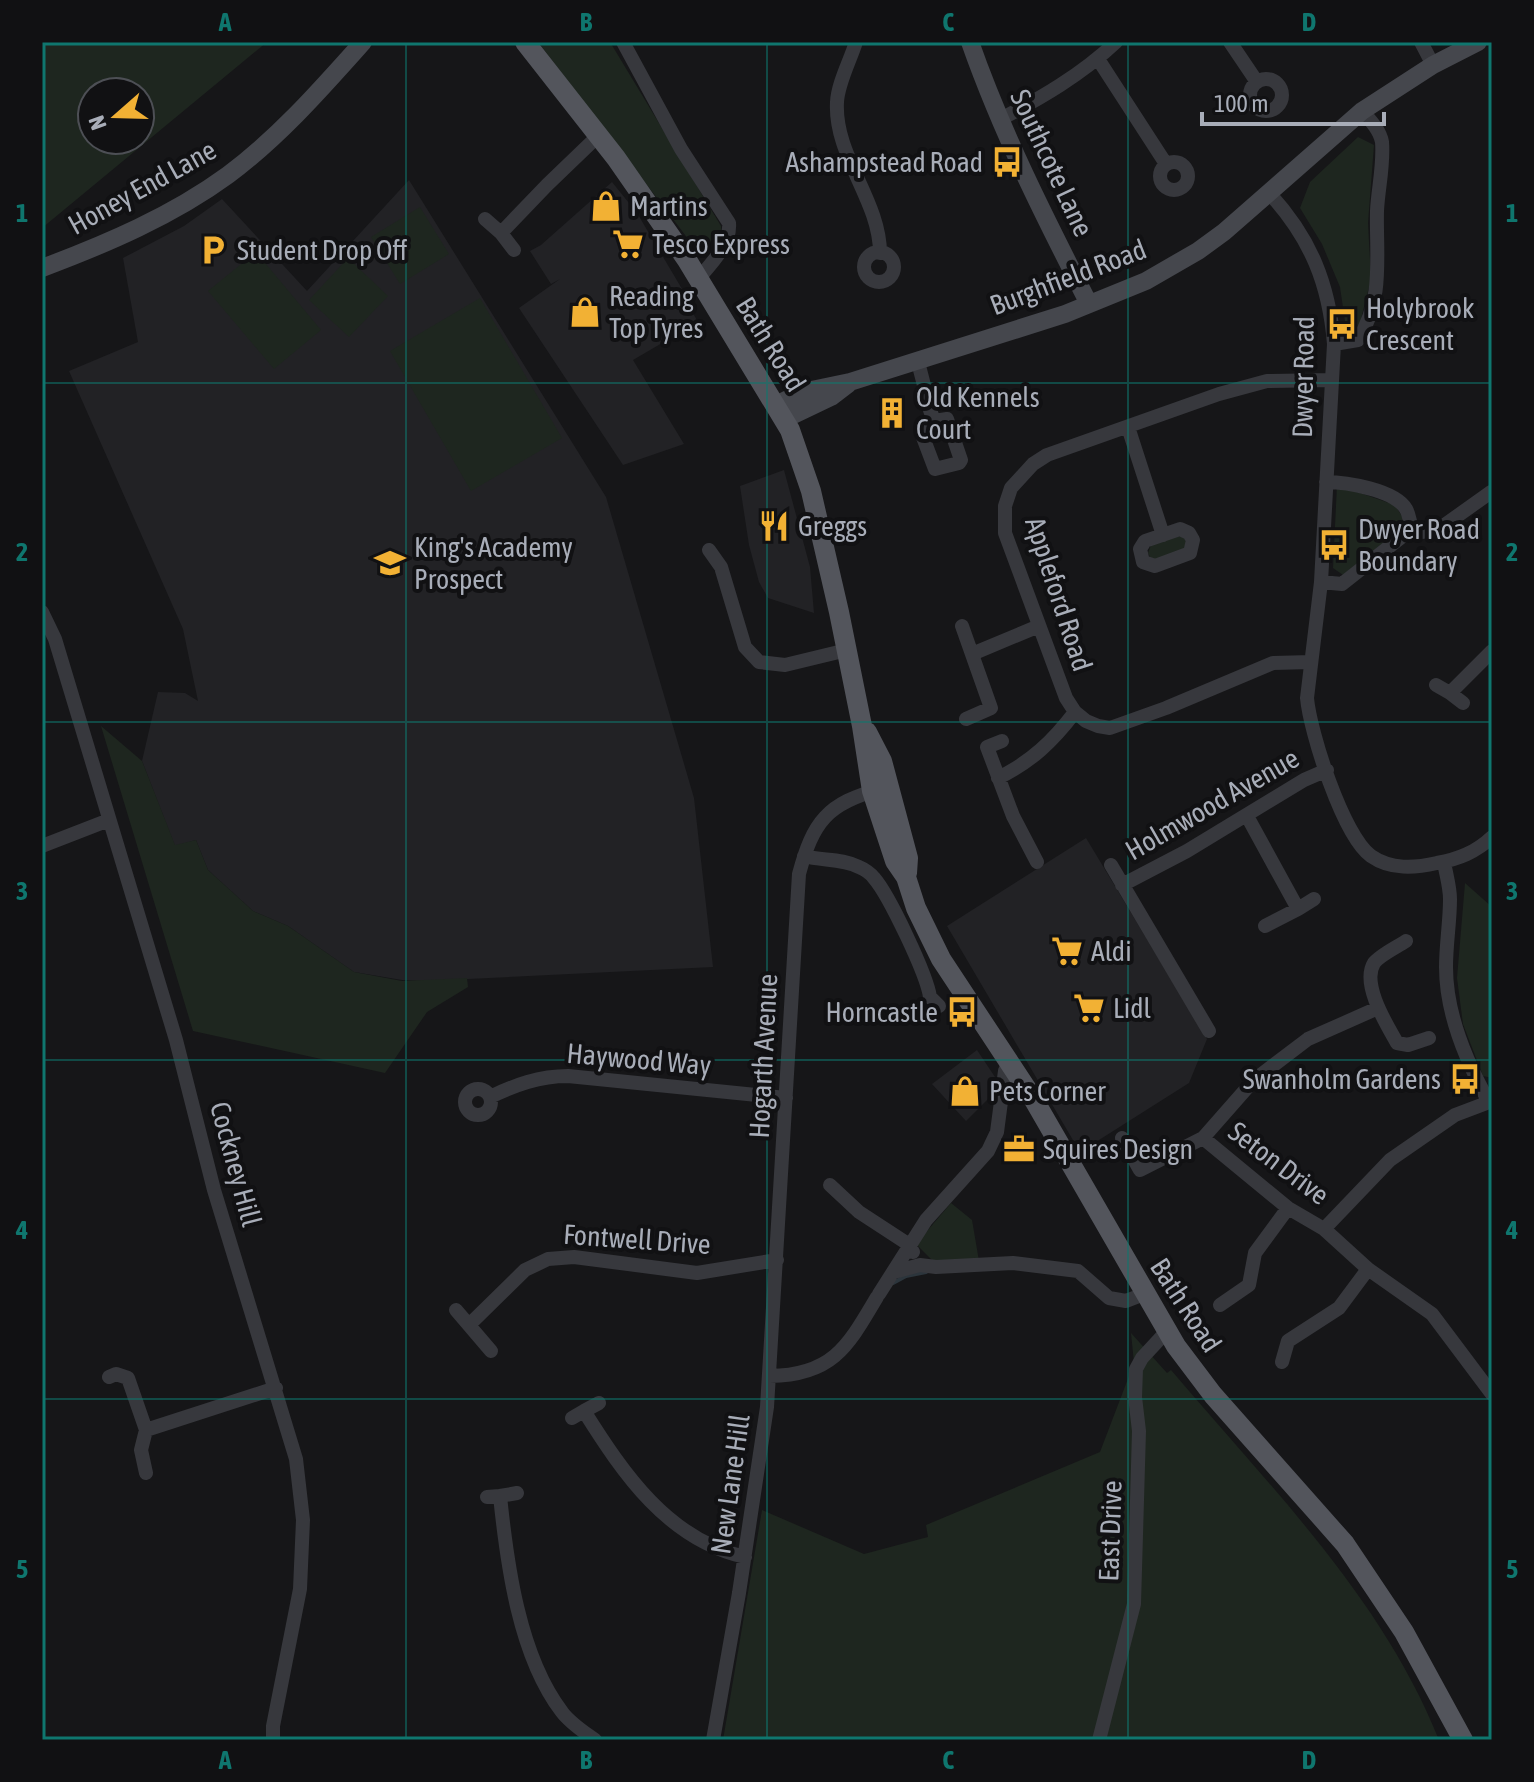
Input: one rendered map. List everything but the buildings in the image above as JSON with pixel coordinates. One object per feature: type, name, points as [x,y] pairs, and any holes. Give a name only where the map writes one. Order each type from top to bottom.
[{"type":"main road","name":"Bath Road","points":[[525,42],[704,272],[798,448],[811,491],[862,726],[876,745],[880,789],[908,858],[906,877],[916,908],[941,959],[1066,1155],[1167,1331],[1213,1395],[1329,1524],[1354,1557],[1404,1632],[1463,1738]]},
{"type":"street","name":"Honey End Lane","points":[[42,268],[139,227],[228,175],[303,108],[363,42]]},
{"type":"street","points":[[623,42],[681,149],[729,223],[727,240],[704,272]]},
{"type":"street","points":[[856,42],[837,100],[838,127],[880,232],[880,253]]},
{"type":"street","name":"Southcote Lane","points":[[970,42],[999,120],[1041,213],[1089,304]]},
{"type":"street","points":[[999,120],[1043,97],[1098,59],[1116,42]]},
{"type":"street","points":[[1230,42],[1257,82]]},
{"type":"street","points":[[1421,42],[1433,65]]},
{"type":"street","name":"Burghfield Road","points":[[781,412],[802,392],[918,362],[1089,304],[1146,281],[1198,251],[1270,194],[1362,111],[1433,65],[1478,42]]},
{"type":"street","points":[[1098,59],[1166,164]]},
{"type":"street","points":[[1334,344],[1358,340],[1365,328],[1379,282],[1377,212],[1382,141],[1377,129],[1362,111]]},
{"type":"street","points":[[501,233],[599,135]]},
{"type":"street","name":"Dwyer Road","points":[[1270,194],[1304,239],[1331,309],[1334,344],[1321,582],[1307,698],[1309,715],[1327,770],[1352,834],[1371,857],[1384,864],[1404,867],[1444,862],[1473,852],[1492,837]]},
{"type":"street","points":[[485,219],[514,250]]},
{"type":"street","points":[[918,362],[926,393]]},
{"type":"street","name":"Appleford Road","points":[[1311,662],[1273,663],[1166,708],[1110,728],[1098,726],[1075,712],[1066,698],[1005,533],[1005,506],[1011,488],[1026,470],[1047,455],[1219,394],[1267,381],[1332,380]]},
{"type":"street","points":[[1128,427],[1163,535]]},
{"type":"street","points":[[1321,582],[1342,584],[1404,535],[1410,521],[1406,507],[1392,498],[1359,485],[1326,482]]},
{"type":"street","points":[[1404,535],[1439,529],[1491,492]]},
{"type":"street","points":[[709,550],[721,567],[745,647],[759,662],[785,665],[847,650]]},
{"type":"street","name":"Cockney Hill","points":[[42,612],[55,639],[177,1042],[217,1202],[296,1459],[303,1520],[300,1589],[273,1726],[273,1740]]},
{"type":"street","points":[[962,626],[991,708],[966,719]]},
{"type":"street","points":[[972,654],[1039,626]]},
{"type":"street","points":[[1463,703],[1443,689],[1492,651]]},
{"type":"street","points":[[998,778],[1029,761],[1052,741],[1075,712]]},
{"type":"street","points":[[1002,741],[987,747],[1013,816],[1037,862]]},
{"type":"street","name":"Holmwood Avenue","points":[[1122,885],[1247,816],[1304,780],[1327,770]]},
{"type":"street","name":"Hogarth Avenue","points":[[770,1376],[799,874],[804,856],[824,817],[833,807],[880,789]]},
{"type":"street","points":[[1247,816],[1298,909]]},
{"type":"street","points":[[42,846],[109,820]]},
{"type":"street","points":[[804,856],[842,861],[859,867],[875,878],[928,983],[930,997],[939,1006]]},
{"type":"street","points":[[1324,1229],[1390,1160],[1455,1115],[1490,1102],[1473,1074],[1460,1040],[1449,992],[1446,970],[1450,896],[1444,862]]},
{"type":"street","name":"Holmwood Avenue","points":[[1111,865],[1209,1031]]},
{"type":"street","points":[[1265,926],[1314,899]]},
{"type":"street","points":[[1406,941],[1375,962],[1371,976],[1378,1008],[1397,1043],[1408,1045],[1429,1038]]},
{"type":"street","points":[[1122,1138],[1140,1170],[1203,1138],[1254,1080],[1308,1039],[1378,1008]]},
{"type":"street","points":[[770,1376],[789,1375],[835,1357],[848,1344],[894,1272],[908,1244],[988,1151],[997,1132],[1005,1071],[1009,1063]]},
{"type":"street","name":"Haywood Way","points":[[490,1097],[527,1082],[568,1076],[786,1098]]},
{"type":"street","name":"Seton Drive","points":[[1203,1138],[1288,1208],[1324,1229],[1368,1269],[1432,1314],[1492,1394]]},
{"type":"street","points":[[830,1185],[859,1212],[908,1244],[920,1265]]},
{"type":"street","points":[[1220,1305],[1249,1285],[1255,1253],[1288,1208]]},
{"type":"street","name":"Fontwell Drive","points":[[470,1324],[525,1270],[548,1259],[574,1257],[697,1273],[777,1260]]},
{"type":"street","points":[[894,1272],[920,1265],[1013,1263],[1078,1271],[1109,1298],[1126,1301],[1144,1294]]},
{"type":"street","points":[[1282,1362],[1288,1341],[1339,1308],[1368,1269]]},
{"type":"street","points":[[456,1310],[491,1351]]},
{"type":"street","name":"East Drive","points":[[1099,1740],[1134,1604],[1139,1431],[1136,1369],[1167,1331]]},
{"type":"street","points":[[109,1377],[116,1374],[128,1378],[146,1430],[141,1450],[146,1473]]},
{"type":"street","name":"New Lane Hill","points":[[713,1740],[745,1557],[770,1376]]},
{"type":"street","points":[[146,1430],[276,1388]]},
{"type":"street","points":[[599,1403],[578,1415],[662,1514],[723,1550],[745,1557]]},
{"type":"street","points":[[517,1493],[494,1496],[508,1567],[537,1674],[564,1715],[595,1740]]},
{"type":"shaded area","points":[[42,42],[267,42],[156,134],[156,76],[76,76],[76,156],[129,156],[42,228]]},
{"type":"shaded area","points":[[538,42],[610,42],[721,226],[722,237],[718,245],[695,248]]},
{"type":"shaded area","points":[[1358,137],[1374,145],[1368,223],[1371,279],[1358,331],[1347,335],[1340,287],[1322,244],[1300,208],[1310,182]]},
{"type":"shaded area","name":"King's Academy Prospect","points":[[409,180],[606,497],[694,798],[713,967],[426,981],[354,972],[288,926],[253,911],[208,870],[196,840],[175,846],[142,761],[158,692],[185,693],[198,701],[183,629],[69,371],[138,342],[123,258],[184,226],[222,199],[307,291]]},
{"type":"shaded area","points":[[612,182],[637,213],[698,322],[633,360],[684,444],[623,465],[519,308],[560,279],[551,284],[530,251],[541,245]]},
{"type":"shaded area","points":[[420,207],[449,254],[400,284],[371,237]]},
{"type":"shaded area","points":[[256,252],[321,330],[274,369],[208,291]]},
{"type":"shaded area","points":[[348,258],[388,296],[349,337],[309,300]]},
{"type":"shaded area","points":[[480,298],[562,438],[471,491],[390,351]]},
{"type":"shaded area","points":[[784,470],[810,567],[814,613],[768,598],[759,582],[749,545],[740,486]]},
{"type":"shaded area","points":[[1337,485],[1395,505],[1403,518],[1398,531],[1343,575],[1333,568]]},
{"type":"shaded area","points":[[1175,535],[1185,538],[1187,547],[1160,562],[1151,559],[1148,553],[1151,545]]},
{"type":"shaded area","points":[[101,726],[142,761],[175,845],[196,840],[208,870],[253,911],[288,926],[354,972],[402,981],[467,978],[468,987],[427,1012],[385,1073],[193,1031]]},
{"type":"shaded area","points":[[1086,838],[1207,1039],[1189,1083],[1080,1152],[947,926]]},
{"type":"shaded area","points":[[1465,883],[1492,907],[1492,1078],[1483,1076],[1463,1024],[1457,978]]},
{"type":"shaded area","points":[[977,1050],[1001,1086],[966,1121],[932,1084]]},
{"type":"shaded area","points":[[951,1203],[972,1220],[979,1261],[932,1260],[916,1244]]},
{"type":"shaded area","points":[[1131,1333],[1167,1373],[1171,1370],[1284,1500],[1355,1591],[1387,1638],[1439,1740],[723,1740],[762,1510],[864,1554],[928,1537],[926,1525],[1100,1452],[1134,1363]]},
{"type":"waterway","points":[[893,1283],[906,1276],[926,1272]]},
{"type":"place","name":"Ashampstead Road","points":[[1007,162]]},
{"type":"place","name":"Martins","points":[[606,206]]},
{"type":"place","name":"Tesco Express","points":[[628,244]]},
{"type":"place","name":"Student Drop Off","points":[[213,250]]},
{"type":"place","name":"Reading Top Tyres","points":[[585,312]]},
{"type":"place","name":"Holybrook Crescent","points":[[1342,324]]},
{"type":"place","name":"Old Kennels Court","points":[[892,413]]},
{"type":"place","name":"Greggs","points":[[774,526]]},
{"type":"place","name":"Dwyer Road Boundary","points":[[1334,545]]},
{"type":"place","name":"King's Academy Prospect","points":[[390,563]]},
{"type":"place","name":"Aldi","points":[[1067,951]]},
{"type":"place","name":"Lidl","points":[[1089,1008]]},
{"type":"place","name":"Horncastle","points":[[962,1012]]},
{"type":"place","name":"Swanholm Gardens","points":[[1465,1079]]},
{"type":"place","name":"Pets Corner","points":[[965,1091]]},
{"type":"place","name":"Squires Design","points":[[1019,1149]]}]
